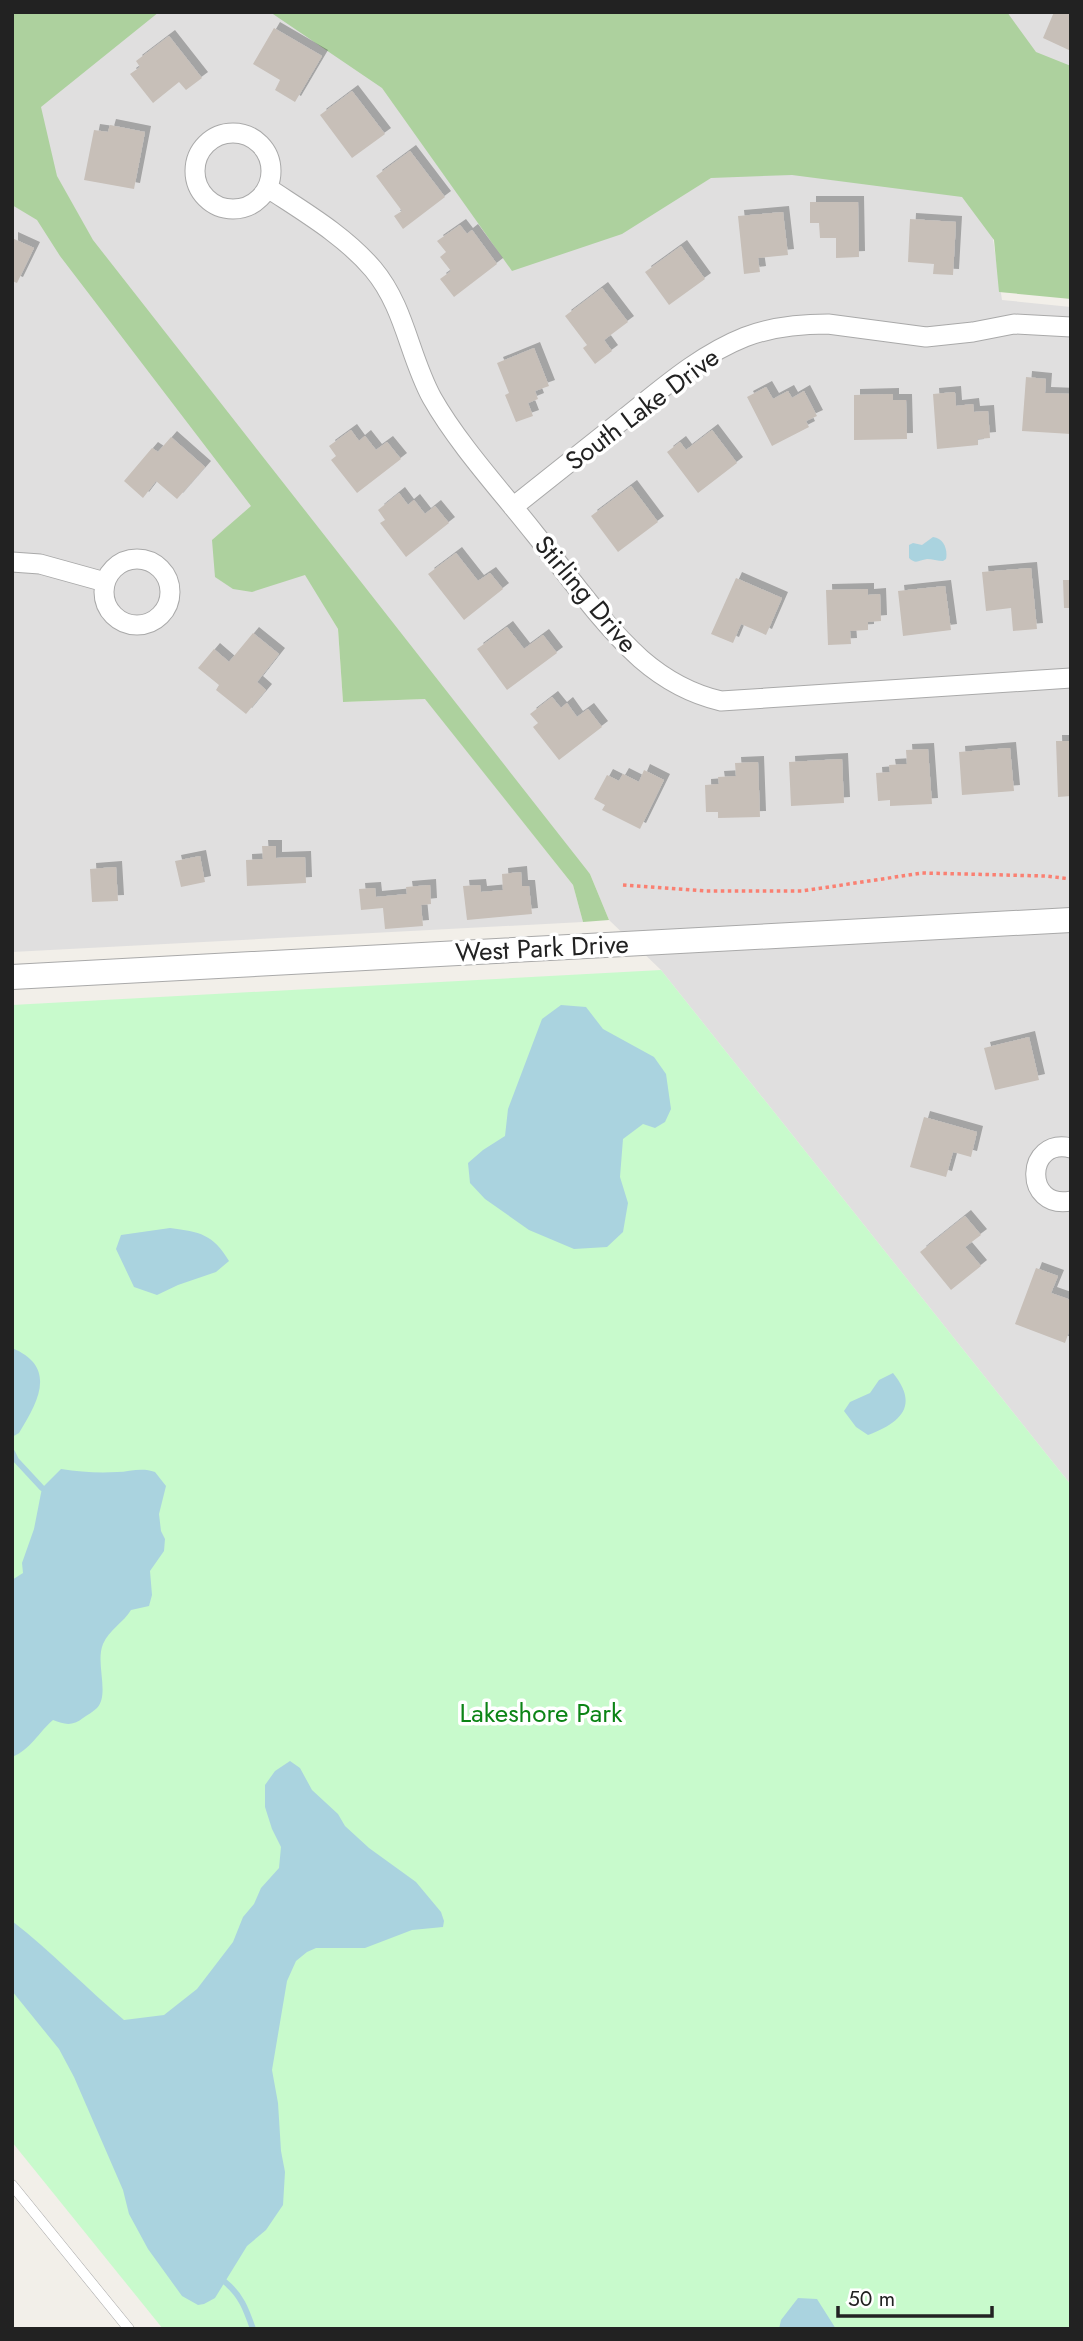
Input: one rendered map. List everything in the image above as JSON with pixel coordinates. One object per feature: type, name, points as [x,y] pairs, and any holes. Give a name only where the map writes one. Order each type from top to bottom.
[{"type":"street","name":"Stirling Drive","points":[[268,188],[340,238],[373,269],[397,306],[419,370],[448,423],[626,644],[676,684],[721,701],[1071,678]]},
{"type":"street","name":"South Lake Drive","points":[[513,507],[680,375],[729,344],[764,331],[828,324],[926,337],[964,334],[1014,324],[1071,327]]},
{"type":"street","points":[[12,562],[40,564],[105,582]]},
{"type":"street","name":"West Park Drive","points":[[12,977],[1071,920]]},
{"type":"street","points":[[1071,1148],[1058,1147],[1049,1150],[1037,1163],[1035,1172],[1036,1181],[1046,1196],[1054,1200],[1071,1200]]},
{"type":"lane","points":[[12,2185],[129,2329]]},
{"type":"path","points":[[623,885],[706,891],[802,891],[922,873],[1071,879]]},
{"type":"shaded area","points":[[45,12],[373,12],[979,145],[1002,300],[1071,307],[1071,1485],[661,970],[609,920],[590,874],[433,708],[573,885],[583,922],[12,952],[12,40]],"holes":[[[308,578],[424,699],[343,702],[338,629]]]},
{"type":"shaded area","points":[[972,12],[1071,12],[1071,86]]},
{"type":"green space","points":[[12,12],[159,12],[41,107],[57,176],[93,240],[590,874],[609,920],[583,922],[573,885],[425,699],[343,702],[338,629],[305,575],[252,592],[233,589],[215,577],[212,540],[251,506],[60,256],[37,220],[12,205]]},
{"type":"green space","points":[[270,12],[1007,12],[1036,52],[1071,66],[1071,299],[999,292],[994,240],[962,197],[792,175],[711,178],[622,234],[512,271],[382,88]]},
{"type":"green space","name":"Lakeshore Park","points":[[661,970],[1071,1485],[1071,2329],[163,2329],[12,2142],[12,1005]]},
{"type":"water","points":[[933,537],[944,545],[946,559],[916,562],[909,558],[909,545],[922,545]]},
{"type":"water","points":[[561,1005],[586,1007],[603,1029],[654,1057],[666,1074],[671,1109],[665,1122],[655,1128],[643,1124],[623,1139],[620,1177],[628,1203],[623,1232],[607,1247],[574,1249],[529,1230],[485,1199],[470,1183],[468,1163],[505,1136],[508,1109],[542,1019]]},
{"type":"water","points":[[170,1228],[205,1236],[217,1245],[229,1261],[216,1272],[157,1295],[134,1287],[116,1249],[121,1235]]},
{"type":"water","points":[[12,1348],[35,1365],[40,1386],[26,1421],[19,1433],[12,1437]]},
{"type":"water","points":[[893,1373],[905,1394],[903,1411],[890,1424],[868,1435],[856,1427],[844,1411],[850,1402],[870,1393],[879,1380]]},
{"type":"water","points":[[61,1469],[82,1472],[155,1472],[166,1486],[159,1514],[165,1539],[164,1551],[150,1571],[152,1595],[149,1606],[131,1610],[103,1644],[103,1687],[101,1702],[97,1708],[72,1723],[53,1720],[29,1745],[12,1757],[12,1580],[23,1573],[22,1563],[34,1529],[42,1488]]},
{"type":"water","points":[[290,1761],[300,1768],[312,1790],[338,1814],[345,1826],[369,1848],[416,1882],[441,1912],[443,1927],[412,1930],[365,1948],[316,1948],[296,1961],[287,1981],[272,2070],[285,2172],[283,2205],[266,2230],[247,2246],[215,2298],[198,2305],[182,2296],[148,2249],[129,2214],[123,2190],[74,2077],[59,2049],[12,1991],[12,1921],[124,2020],[164,2015],[197,1989],[233,1942],[243,1917],[254,1904],[261,1888],[279,1868],[281,1847],[265,1807],[265,1785],[275,1771]]},
{"type":"water","points":[[798,2298],[817,2299],[836,2329],[779,2329],[781,2320]]},
{"type":"building","points":[[1054,12],[1071,12],[1071,51],[1043,38]]},
{"type":"building","points":[[274,28],[322,56],[295,102],[275,90],[280,80],[253,64]]},
{"type":"building","points":[[169,36],[202,78],[186,90],[179,82],[153,103],[130,74],[140,67],[136,61]]},
{"type":"building","points":[[352,91],[385,134],[352,158],[320,115]]},
{"type":"building","points":[[110,125],[145,132],[134,189],[84,180],[94,130],[108,132]]},
{"type":"building","points":[[410,151],[445,197],[403,229],[394,216],[402,211],[376,176]]},
{"type":"building","points":[[810,202],[858,202],[859,257],[836,258],[836,238],[820,238],[819,223],[810,223]]},
{"type":"building","points":[[783,212],[788,255],[758,258],[760,272],[744,274],[738,216]]},
{"type":"building","points":[[910,219],[956,222],[953,275],[933,274],[934,264],[908,262]]},
{"type":"building","points":[[460,225],[467,234],[472,230],[497,264],[454,297],[440,279],[451,271],[440,257],[446,252],[437,241]]},
{"type":"building","points":[[12,238],[34,248],[17,283],[12,281]]},
{"type":"building","points":[[681,246],[705,279],[669,305],[645,272]]},
{"type":"building","points":[[602,288],[628,322],[604,340],[612,351],[595,364],[583,348],[587,345],[565,316]]},
{"type":"building","points":[[534,348],[549,386],[535,391],[538,399],[528,403],[533,416],[516,422],[505,395],[509,393],[497,363]]},
{"type":"building","points":[[1026,377],[1046,379],[1045,393],[1071,394],[1071,434],[1022,431]]},
{"type":"building","points":[[766,387],[773,399],[788,391],[792,398],[804,391],[817,416],[806,421],[809,427],[772,446],[747,397]]},
{"type":"building","points":[[955,392],[956,406],[973,404],[974,412],[988,411],[990,438],[978,439],[978,445],[937,449],[933,394]]},
{"type":"building","points":[[893,394],[893,400],[906,400],[907,439],[854,440],[854,395]]},
{"type":"building","points":[[351,430],[359,441],[365,436],[376,450],[387,442],[401,459],[357,493],[331,460],[336,456],[329,446]]},
{"type":"building","points":[[712,430],[737,463],[698,493],[667,452],[680,442],[686,450]]},
{"type":"building","points":[[171,437],[205,467],[177,499],[156,481],[143,498],[124,481],[152,448],[158,452]]},
{"type":"building","points":[[631,486],[658,522],[618,552],[591,516]]},
{"type":"building","points":[[399,493],[408,505],[414,500],[425,514],[435,506],[449,523],[406,557],[380,523],[385,520],[378,510]]},
{"type":"building","points":[[456,553],[478,581],[490,573],[503,589],[464,620],[428,574]]},
{"type":"building","points":[[1031,568],[1037,629],[1013,631],[1011,608],[986,611],[982,572]]},
{"type":"building","points":[[736,578],[782,598],[766,635],[741,624],[733,643],[711,634]]},
{"type":"building","points":[[1063,580],[1071,580],[1071,608],[1064,608]]},
{"type":"building","points":[[945,586],[951,630],[903,636],[898,591]]},
{"type":"building","points":[[868,589],[868,595],[880,594],[881,621],[868,622],[868,630],[850,631],[851,644],[828,645],[826,590]]},
{"type":"building","points":[[507,627],[524,649],[543,635],[557,653],[507,690],[477,649]]},
{"type":"building","points":[[253,633],[279,654],[257,682],[266,690],[246,714],[216,690],[219,685],[198,668],[214,649],[229,662]]},
{"type":"building","points":[[552,697],[561,708],[567,703],[577,717],[588,709],[602,727],[559,760],[533,727],[538,723],[530,714]]},
{"type":"building","points":[[1056,741],[1071,741],[1071,796],[1058,797]]},
{"type":"building","points":[[1010,748],[1014,791],[962,795],[959,752]]},
{"type":"building","points":[[928,749],[932,804],[890,806],[890,800],[878,801],[876,773],[890,772],[889,765],[907,764],[906,750]]},
{"type":"building","points":[[842,759],[844,803],[791,806],[789,762]]},
{"type":"building","points":[[758,762],[760,817],[718,818],[718,812],[706,812],[705,785],[719,784],[718,777],[736,776],[735,763]]},
{"type":"building","points":[[644,770],[664,780],[640,829],[602,810],[605,805],[594,799],[607,775],[619,781],[623,774],[639,782]]},
{"type":"building","points":[[262,846],[276,846],[276,858],[305,857],[306,883],[247,886],[246,860],[263,859]]},
{"type":"building","points":[[200,856],[205,882],[181,887],[175,861]]},
{"type":"building","points":[[116,867],[118,901],[92,902],[90,869]]},
{"type":"building","points":[[521,872],[522,886],[529,886],[532,914],[467,920],[463,886],[480,885],[481,892],[503,890],[502,874]]},
{"type":"building","points":[[430,885],[431,904],[421,905],[423,926],[385,929],[383,908],[361,910],[359,889],[375,888],[376,897],[407,894],[406,887]]},
{"type":"building","points":[[1029,1037],[1039,1080],[995,1090],[984,1048]]},
{"type":"building","points":[[924,1117],[977,1132],[971,1157],[953,1152],[946,1177],[910,1167]]},
{"type":"building","points":[[965,1216],[981,1235],[965,1247],[981,1266],[951,1290],[920,1252]]},
{"type":"building","points":[[1036,1268],[1058,1276],[1051,1293],[1071,1300],[1071,1326],[1065,1343],[1015,1324]]},
{"type":"waterway","points":[[12,1452],[42,1488]]},
{"type":"waterway","points":[[225,2282],[242,2303],[253,2329]]}]
